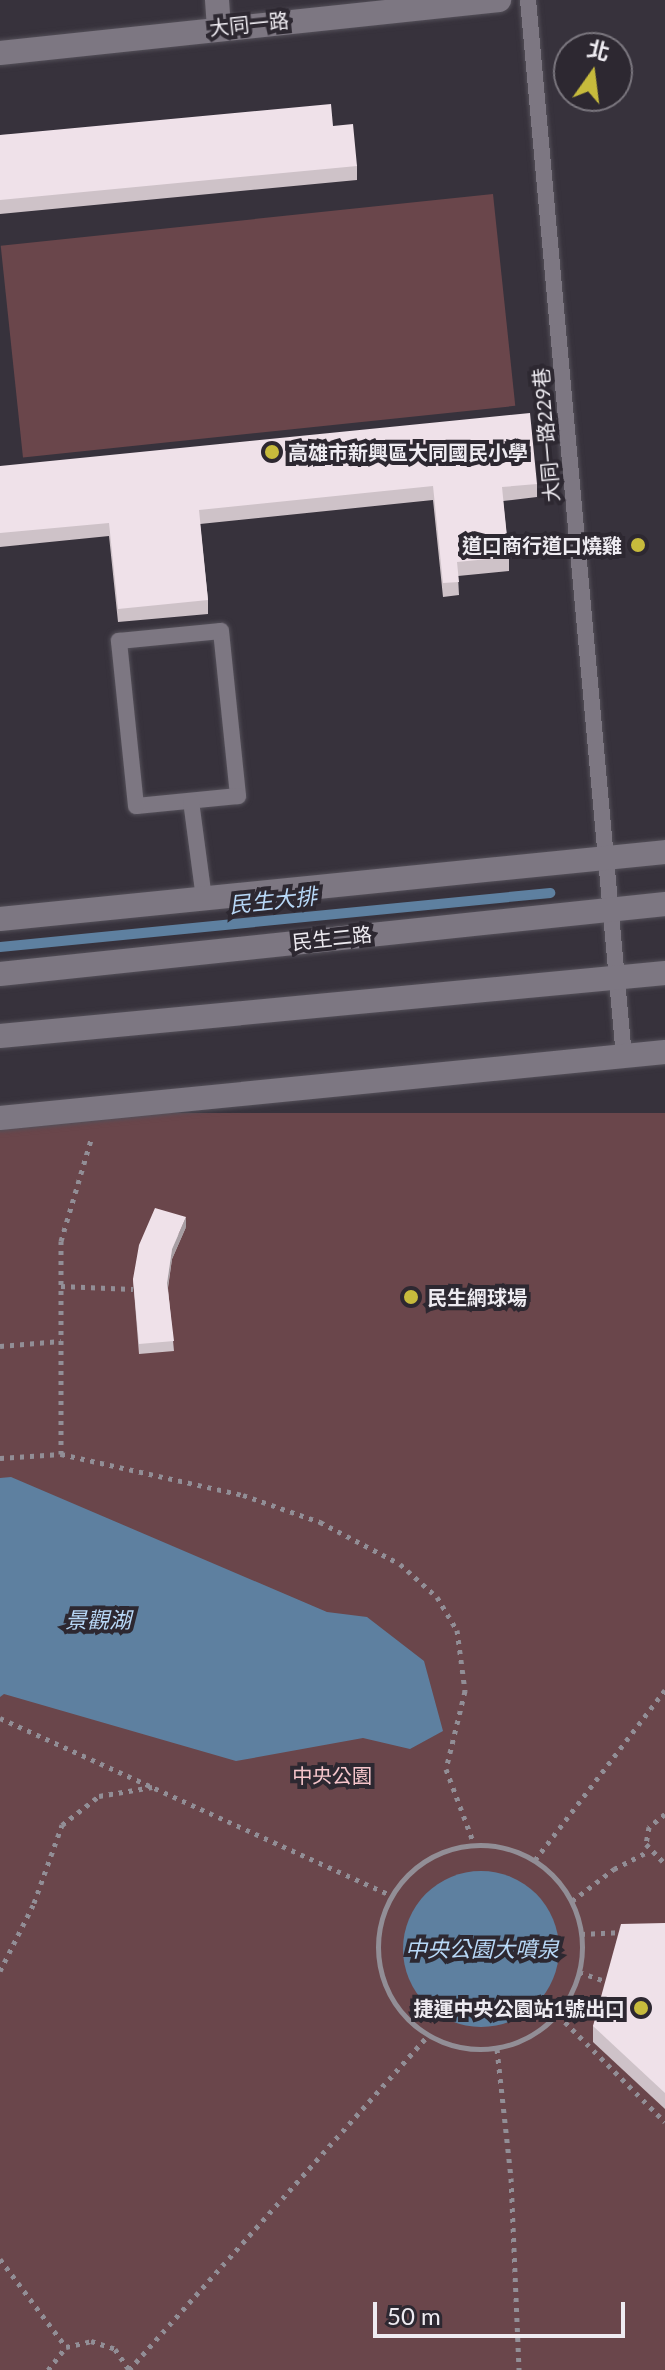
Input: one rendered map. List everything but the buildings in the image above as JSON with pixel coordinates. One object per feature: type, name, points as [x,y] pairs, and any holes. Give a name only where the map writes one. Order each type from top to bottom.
[{"type":"main road","points":[[217,0],[219,27]]},
{"type":"main road","name":"大同一路","points":[[0,53],[219,27],[499,0]]},
{"type":"main road","points":[[0,919],[665,852]]},
{"type":"main road","name":"民生二路","points":[[0,974],[665,904]]},
{"type":"main road","points":[[0,1036],[665,973]]},
{"type":"main road","points":[[0,1118],[665,1052]]},
{"type":"lane","name":"大同一路229巷","points":[[528,0],[603,858],[624,1057]]},
{"type":"lane","points":[[221,631],[238,796],[191,801],[136,806],[119,641],[221,631]]},
{"type":"lane","points":[[191,801],[204,898]]},
{"type":"path","points":[[61,1454],[61,1241],[91,1140]]},
{"type":"path","points":[[61,1286],[133,1289]]},
{"type":"path","points":[[0,1346],[61,1341]]},
{"type":"path","points":[[0,1458],[61,1454],[243,1495],[320,1522],[400,1564],[437,1597],[457,1630],[465,1691],[446,1769],[474,1844]]},
{"type":"path","points":[[535,1860],[665,1690]]},
{"type":"path","points":[[0,1718],[390,1895]]},
{"type":"path","points":[[0,1971],[34,1903],[62,1825],[99,1796],[152,1787]]},
{"type":"path","points":[[649,1851],[649,1827],[665,1814]]},
{"type":"path","points":[[474,1844],[506,1847],[535,1860],[562,1884],[572,1901],[581,1934],[579,1972],[558,2015],[531,2037],[497,2049],[462,2048],[428,2036],[403,2015],[385,1989],[377,1957],[379,1925],[390,1895],[412,1869],[431,1857],[474,1844]]},
{"type":"path","points":[[572,1901],[649,1851]]},
{"type":"path","points":[[649,1851],[665,1864]]},
{"type":"path","points":[[581,1934],[637,1932]]},
{"type":"path","points":[[579,1972],[623,1987]]},
{"type":"path","points":[[558,2015],[665,2122]]},
{"type":"path","points":[[48,2370],[66,2347],[103,2343],[129,2370],[428,2036]]},
{"type":"path","points":[[497,2049],[511,2178],[519,2370]]},
{"type":"path","points":[[0,2259],[66,2347]]},
{"type":"green space","points":[[493,194],[515,406],[23,458],[1,246]]},
{"type":"green space","name":"中央公園","points":[[0,1113],[665,1113],[665,2370],[0,2370]]},
{"type":"water","name":"景觀湖","points":[[11,1477],[327,1612],[367,1617],[424,1661],[443,1731],[410,1749],[363,1738],[236,1761],[4,1694],[0,1697],[0,1478]]},
{"type":"water","name":"中央公園大噴泉","points":[[481,1871],[511,1877],[536,1894],[553,1919],[559,1949],[553,1979],[536,2004],[511,2021],[481,2027],[451,2021],[426,2004],[409,1979],[403,1949],[409,1919],[426,1894],[451,1877]]},
{"type":"waterway","name":"民生大排","points":[[0,947],[550,893]]},
{"type":"place","name":"高雄市新興區大同國民小學","points":[[272,452]]},
{"type":"place","name":"道口商行道口燒雞","points":[[638,545]]},
{"type":"place","name":"民生網球場","points":[[411,1297]]},
{"type":"place","name":"捷運中央公園站1號出口","points":[[641,2008]]}]
